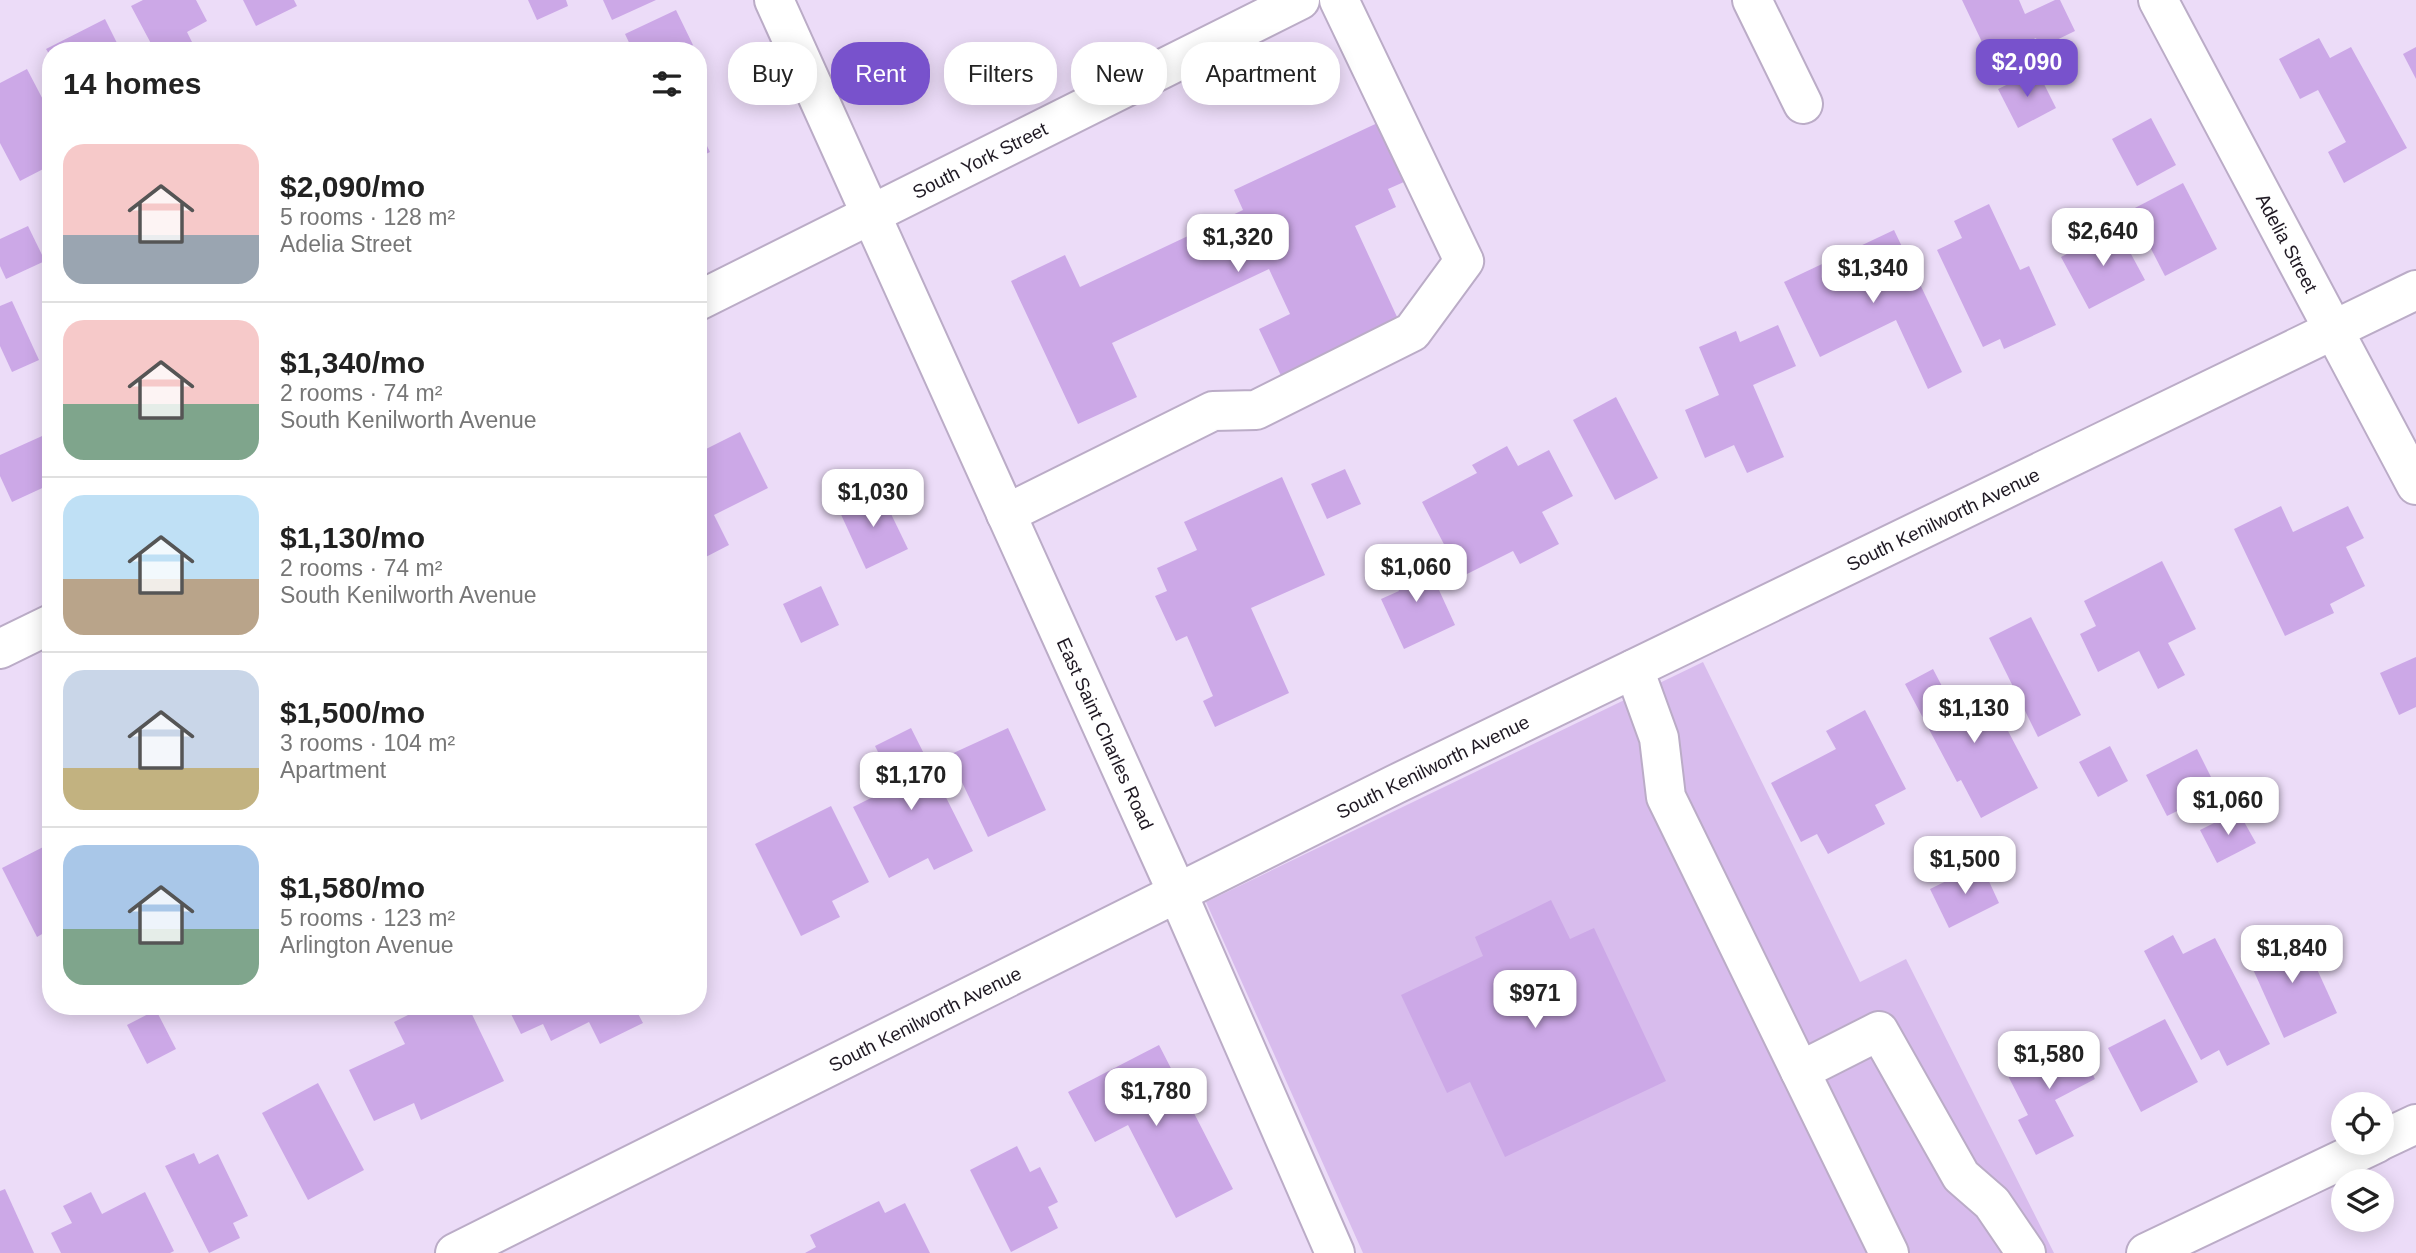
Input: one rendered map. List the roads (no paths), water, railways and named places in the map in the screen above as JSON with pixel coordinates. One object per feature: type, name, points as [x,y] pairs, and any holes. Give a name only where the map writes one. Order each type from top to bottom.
[{"type":"street","name":"East Saint Charles Road","points":[[774,0],[1177,892],[1335,1253]]},
{"type":"street","name":"South York Street","points":[[707,298],[1300,0]]},
{"type":"street","points":[[1006,514],[1213,411],[1256,410],[1412,332],[1464,261],[1339,0]]},
{"type":"street","points":[[1752,0],[1803,104]]},
{"type":"street","name":"Adelia Street","points":[[2158,0],[2416,485]]},
{"type":"street","name":"South Kenilworth Avenue","points":[[455,1253],[1177,892],[2416,290]]},
{"type":"street","points":[[0,649],[42,628]]},
{"type":"street","points":[[1634,669],[1659,738],[1666,797],[1889,1253]]},
{"type":"street","points":[[1800,1071],[1879,1031],[1961,1176],[1992,1203],[2026,1253]]},
{"type":"street","points":[[2394,1134],[2416,1124]]},
{"type":"street","points":[[2146,1253],[2352,1155]]}]
